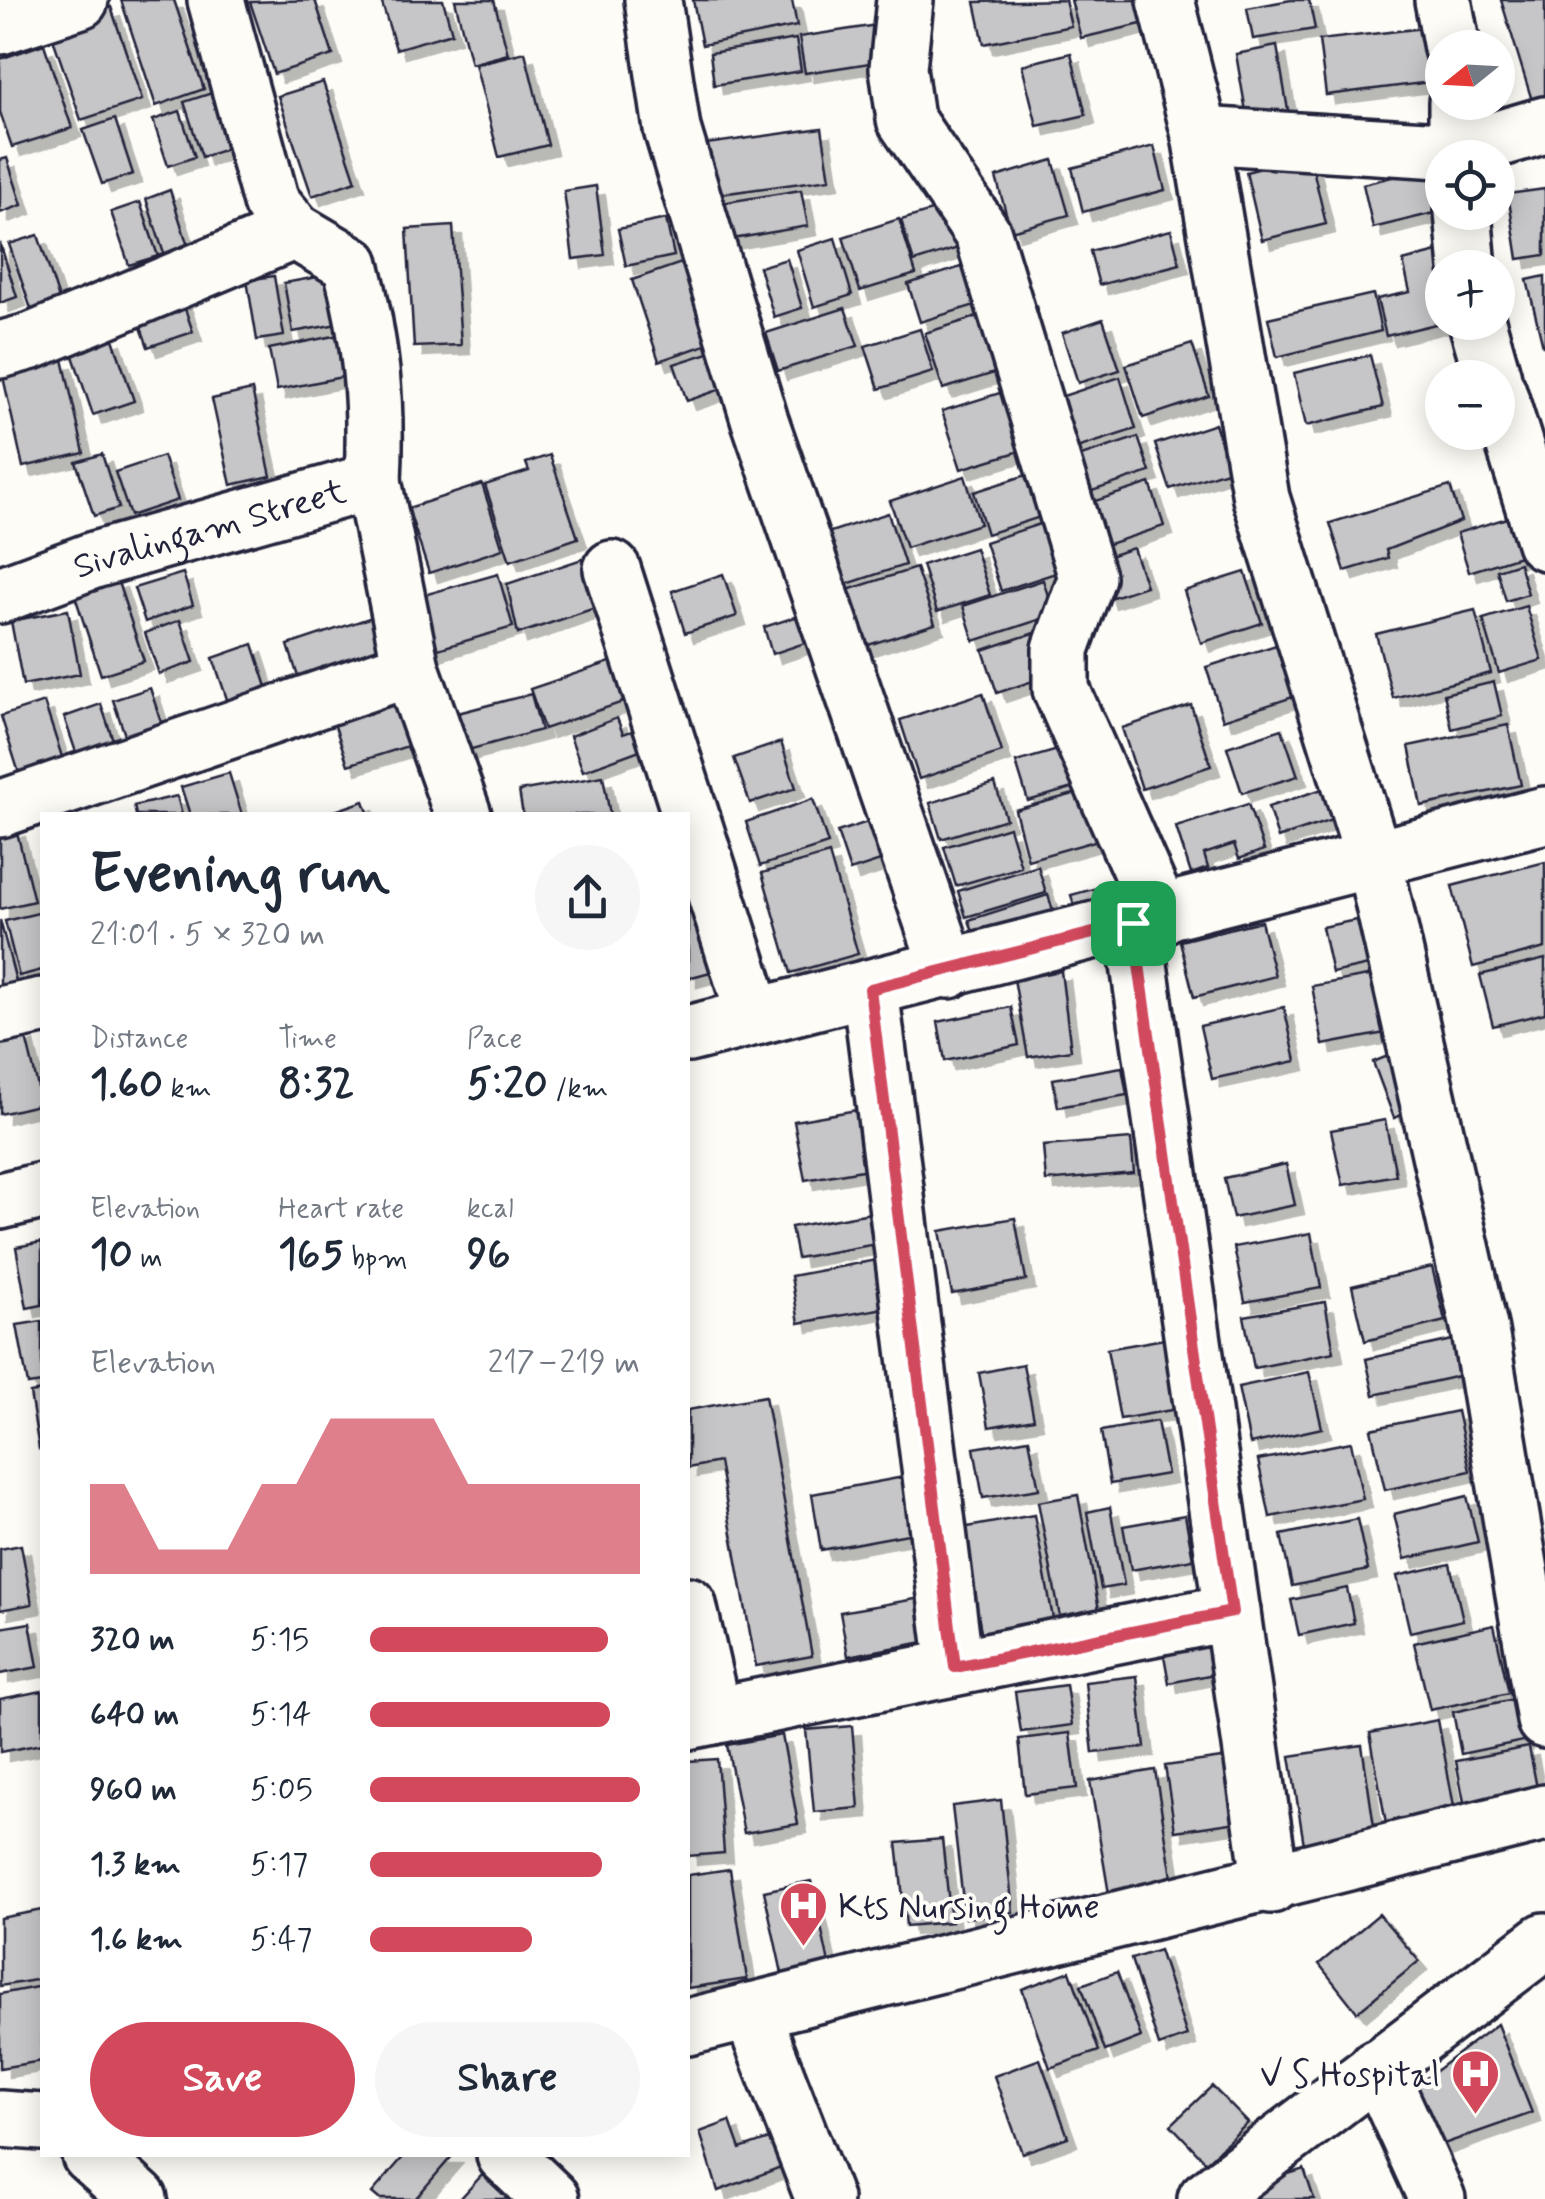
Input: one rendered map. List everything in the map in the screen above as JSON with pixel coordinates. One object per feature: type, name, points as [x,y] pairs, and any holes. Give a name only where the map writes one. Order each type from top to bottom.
[{"type":"street","points":[[0,26],[80,0]]},
{"type":"street","name":"Sivalingam Street","points":[[0,596],[94,560],[373,481],[377,403],[366,323],[352,264],[295,231],[271,202],[216,0]]},
{"type":"street","points":[[652,0],[672,129],[760,421],[949,970]]},
{"type":"street","points":[[905,0],[898,68],[905,119],[984,234],[1086,577],[1062,649],[1061,689],[1147,919],[1232,1612],[1271,1885]]},
{"type":"street","points":[[1166,0],[1200,135],[1261,498],[1374,856],[1480,1332],[1545,1720]]},
{"type":"street","points":[[1443,0],[1449,30]]},
{"type":"street","points":[[1200,135],[1457,137],[1545,125]]},
{"type":"street","points":[[0,350],[32,341],[295,231]]},
{"type":"street","points":[[1515,446],[1545,542]]},
{"type":"street","points":[[373,481],[411,668],[462,812]]},
{"type":"street","points":[[612,569],[689,812]]},
{"type":"street","points":[[0,809],[411,668]]},
{"type":"street","points":[[690,815],[754,1017]]},
{"type":"street","points":[[690,1033],[1545,815]]},
{"type":"street","points":[[870,989],[955,1667]]},
{"type":"street","points":[[0,1015],[40,1006]]},
{"type":"street","points":[[0,1201],[40,1191]]},
{"type":"street","points":[[690,1623],[700,1719],[1232,1612]]},
{"type":"street","points":[[690,2026],[1271,1885],[1545,1813]]},
{"type":"street","points":[[1220,2194],[1377,2067],[1545,1941]]},
{"type":"street","points":[[751,2011],[824,2199]]},
{"type":"street","points":[[1377,2067],[1437,2199]]},
{"type":"street","points":[[0,2119],[40,2122]]},
{"type":"street","points":[[92,2157],[139,2199]]},
{"type":"street","points":[[507,2157],[551,2199]]},
{"type":"building","points":[[121,0],[174,0],[204,89],[156,106]]},
{"type":"building","points":[[315,0],[333,55],[274,74],[250,2]]},
{"type":"building","points":[[381,0],[443,0],[452,33],[396,49]]},
{"type":"building","points":[[455,0],[494,0],[508,54],[471,64]]},
{"type":"building","points":[[693,0],[792,0],[797,26],[702,45]]},
{"type":"building","points":[[1065,0],[1071,26],[984,44],[975,2]]},
{"type":"building","points":[[1071,0],[1163,0],[1167,18],[1081,38]]},
{"type":"building","points":[[1309,0],[1315,29],[1253,39],[1247,8]]},
{"type":"building","points":[[1501,0],[1545,0],[1545,104],[1534,107],[1515,45],[1515,30],[1510,30]]},
{"type":"building","points":[[111,7],[142,100],[81,120],[49,27]]},
{"type":"building","points":[[890,23],[896,59],[805,73],[799,37]]},
{"type":"building","points":[[1424,28],[1425,83],[1326,95],[1319,40]]},
{"type":"building","points":[[796,39],[801,71],[714,85],[710,53]]},
{"type":"building","points":[[44,44],[72,128],[12,147],[0,112],[0,59]]},
{"type":"building","points":[[1277,46],[1290,122],[1249,129],[1236,54]]},
{"type":"building","points":[[525,52],[548,145],[499,157],[475,64]]},
{"type":"building","points":[[1071,53],[1086,115],[1037,126],[1022,65]]},
{"type":"building","points":[[323,82],[356,181],[312,196],[278,96]]},
{"type":"building","points":[[218,91],[236,146],[202,157],[184,102]]},
{"type":"building","points":[[180,111],[195,157],[168,166],[153,120]]},
{"type":"building","points":[[115,119],[133,174],[102,184],[83,130]]},
{"type":"building","points":[[822,128],[830,179],[713,195],[706,144]]},
{"type":"building","points":[[1154,146],[1165,190],[1083,212],[1072,168]]},
{"type":"building","points":[[1310,156],[1326,224],[1262,240],[1246,172]]},
{"type":"building","points":[[7,158],[22,205],[0,213],[0,160]]},
{"type":"building","points":[[1053,160],[1069,215],[1011,231],[996,177]]},
{"type":"building","points":[[1425,169],[1425,215],[1373,228],[1363,184]]},
{"type":"building","points":[[596,186],[605,255],[573,259],[564,191]]},
{"type":"building","points":[[1545,189],[1545,255],[1518,259],[1514,230],[1515,193]]},
{"type":"building","points":[[170,190],[188,246],[164,254],[146,199]]},
{"type":"building","points":[[801,190],[808,226],[727,240],[721,203]]},
{"type":"building","points":[[140,202],[158,256],[129,265],[111,212]]},
{"type":"building","points":[[958,203],[971,244],[914,262],[901,220]]},
{"type":"building","points":[[666,219],[674,256],[626,266],[618,229]]},
{"type":"building","points":[[899,219],[916,274],[860,291],[843,237]]},
{"type":"building","points":[[453,226],[461,345],[414,347],[407,229]]},
{"type":"building","points":[[1171,230],[1180,264],[1099,285],[1090,251]]},
{"type":"building","points":[[38,235],[60,302],[32,312],[9,244]]},
{"type":"building","points":[[835,238],[852,295],[814,307],[797,250]]},
{"type":"building","points":[[0,243],[17,297],[0,303]]},
{"type":"building","points":[[1425,255],[1425,327],[1386,336],[1377,299],[1410,292],[1403,261]]},
{"type":"building","points":[[787,259],[802,308],[774,317],[759,267]]},
{"type":"building","points":[[986,259],[998,298],[920,322],[908,284]]},
{"type":"building","points":[[687,261],[714,342],[659,361],[632,280]]},
{"type":"building","points":[[351,271],[360,320],[293,332],[284,283]]},
{"type":"building","points":[[274,276],[284,336],[257,340],[247,280]]},
{"type":"building","points":[[1545,276],[1545,346],[1543,346],[1527,280]]},
{"type":"building","points":[[1373,294],[1381,331],[1277,357],[1268,318]]},
{"type":"building","points":[[182,300],[193,332],[148,347],[137,316]]},
{"type":"building","points":[[845,308],[858,346],[778,371],[766,333]]},
{"type":"building","points":[[999,310],[1017,366],[943,389],[925,333]]},
{"type":"building","points":[[1103,319],[1120,370],[1078,383],[1062,333]]},
{"type":"building","points":[[920,329],[933,372],[879,389],[865,346]]},
{"type":"building","points":[[339,335],[347,376],[277,390],[269,349]]},
{"type":"building","points":[[112,336],[134,401],[93,415],[71,350]]},
{"type":"building","points":[[1192,344],[1209,396],[1143,418],[1126,365]]},
{"type":"building","points":[[727,347],[739,383],[687,401],[674,364]]},
{"type":"building","points":[[1370,355],[1383,407],[1306,426],[1294,373]]},
{"type":"building","points":[[63,359],[84,453],[23,467],[2,372]]},
{"type":"building","points":[[1120,377],[1136,429],[1074,449],[1057,398]]},
{"type":"building","points":[[1022,386],[1040,445],[961,469],[942,411]]},
{"type":"building","points":[[252,390],[271,476],[231,485],[212,399]]},
{"type":"building","points":[[1215,424],[1230,470],[1170,489],[1155,444]]},
{"type":"building","points":[[1138,437],[1150,472],[1086,493],[1075,458]]},
{"type":"building","points":[[102,454],[119,508],[94,516],[76,462]]},
{"type":"building","points":[[550,455],[578,538],[510,561],[485,485],[529,471],[526,463]]},
{"type":"building","points":[[163,456],[178,500],[130,516],[115,472]]},
{"type":"building","points":[[1045,469],[1059,511],[987,534],[974,492]]},
{"type":"building","points":[[965,476],[980,524],[906,548],[890,501]]},
{"type":"building","points":[[1150,483],[1164,526],[1100,547],[1086,504]]},
{"type":"building","points":[[482,484],[503,549],[429,573],[408,508]]},
{"type":"building","points":[[1450,486],[1461,521],[1386,550],[1388,558],[1345,571],[1330,523]]},
{"type":"building","points":[[1527,512],[1539,550],[1469,572],[1457,533]]},
{"type":"building","points":[[888,513],[905,565],[829,590],[812,538]]},
{"type":"building","points":[[1058,518],[1074,567],[1001,591],[985,542]]},
{"type":"building","points":[[975,548],[990,595],[937,612],[922,565]]},
{"type":"building","points":[[1133,548],[1146,586],[1107,599],[1095,561]]},
{"type":"building","points":[[585,558],[601,606],[518,634],[507,584]]},
{"type":"building","points":[[1519,563],[1528,594],[1506,601],[1497,570]]},
{"type":"building","points":[[916,568],[935,624],[862,647],[844,591]]},
{"type":"building","points":[[1245,572],[1262,623],[1201,643],[1184,591]]},
{"type":"building","points":[[183,573],[193,605],[145,622],[134,588]]},
{"type":"building","points":[[498,574],[513,627],[428,652],[413,598]]},
{"type":"building","points":[[723,574],[737,616],[685,633],[672,591]]},
{"type":"building","points":[[117,579],[144,661],[101,675],[74,593]]},
{"type":"building","points":[[1043,580],[1054,615],[974,641],[963,606]]},
{"type":"building","points":[[1526,606],[1542,660],[1499,673],[1483,619]]},
{"type":"building","points":[[68,610],[80,674],[23,685],[11,621]]},
{"type":"building","points":[[817,610],[826,636],[772,654],[764,627]]},
{"type":"building","points":[[1475,610],[1491,673],[1393,698],[1376,634]]},
{"type":"building","points":[[372,617],[389,668],[304,696],[288,645]]},
{"type":"building","points":[[180,620],[194,662],[159,674],[145,633]]},
{"type":"building","points":[[1037,632],[1051,675],[997,693],[983,650]]},
{"type":"building","points":[[253,644],[273,705],[233,717],[213,658]]},
{"type":"building","points":[[1276,645],[1293,697],[1223,720],[1206,667]]},
{"type":"building","points":[[616,660],[629,700],[544,729],[530,689]]},
{"type":"building","points":[[1494,682],[1502,716],[1452,729],[1444,694]]},
{"type":"building","points":[[150,688],[167,740],[131,753],[113,700]]},
{"type":"building","points":[[983,693],[1002,752],[919,779],[900,720]]},
{"type":"building","points":[[531,694],[541,730],[468,750],[458,713]]},
{"type":"building","points":[[44,702],[68,775],[24,789],[1,716]]},
{"type":"building","points":[[394,703],[408,746],[348,765],[334,723]]},
{"type":"building","points":[[101,704],[119,758],[82,770],[64,717]]},
{"type":"building","points":[[1191,705],[1211,766],[1142,789],[1122,728]]},
{"type":"building","points":[[617,718],[623,734],[641,728],[648,747],[583,771],[570,736]]},
{"type":"building","points":[[1508,725],[1521,785],[1421,806],[1409,746]]},
{"type":"building","points":[[1282,729],[1298,776],[1242,793],[1227,747]]},
{"type":"building","points":[[781,742],[796,788],[750,803],[734,758]]},
{"type":"building","points":[[1075,745],[1086,784],[1028,801],[1016,762]]},
{"type":"building","points":[[229,773],[241,812],[189,812],[181,787]]},
{"type":"building","points":[[603,776],[609,812],[522,812],[519,791]]},
{"type":"building","points":[[995,783],[1006,819],[941,839],[930,803]]},
{"type":"building","points":[[1331,786],[1341,817],[1278,838],[1268,807]]},
{"type":"building","points":[[1096,788],[1109,837],[1028,860],[1015,810]]},
{"type":"building","points":[[177,796],[181,812],[135,812],[134,806]]},
{"type":"building","points":[[813,799],[828,844],[760,866],[746,822]]},
{"type":"building","points":[[364,801],[368,812],[332,812]]},
{"type":"building","points":[[1248,804],[1264,850],[1239,859],[1234,844],[1204,854],[1208,868],[1191,874],[1176,827]]},
{"type":"building","points":[[886,816],[899,855],[850,871],[837,832]]},
{"type":"building","points":[[1009,827],[1021,867],[956,886],[944,847]]},
{"type":"building","points":[[16,828],[34,901],[0,909],[0,831]]},
{"type":"building","points":[[829,854],[858,954],[791,973],[762,873]]},
{"type":"building","points":[[1545,862],[1545,948],[1473,967],[1452,886]]},
{"type":"building","points":[[1038,866],[1046,893],[966,917],[958,891]]},
{"type":"building","points":[[1137,877],[1144,902],[1078,920],[1071,895]]},
{"type":"building","points":[[690,885],[718,970],[690,977]]},
{"type":"building","points":[[1048,895],[1058,926],[979,951],[969,920]]},
{"type":"building","points":[[40,912],[40,971],[19,976],[5,921]]},
{"type":"building","points":[[1371,917],[1382,962],[1332,973],[1322,927]]},
{"type":"building","points":[[0,920],[19,993],[0,998]]},
{"type":"building","points":[[1261,921],[1275,976],[1194,997],[1180,941]]},
{"type":"building","points":[[1545,959],[1545,1013],[1493,1026],[1480,975]]},
{"type":"building","points":[[1061,971],[1071,1050],[1028,1057],[1014,979]]},
{"type":"building","points":[[1379,974],[1390,1032],[1323,1045],[1312,986]]},
{"type":"building","points":[[1011,1007],[1019,1045],[945,1061],[938,1022]]},
{"type":"building","points":[[1284,1007],[1296,1061],[1212,1079],[1200,1026]]},
{"type":"building","points":[[25,1033],[40,1104],[0,1114],[0,1039]]},
{"type":"building","points":[[1403,1050],[1424,1106],[1394,1118],[1373,1062]]},
{"type":"building","points":[[1122,1067],[1127,1095],[1058,1107],[1053,1079]]},
{"type":"building","points":[[868,1108],[879,1167],[805,1180],[794,1121]]},
{"type":"building","points":[[1385,1120],[1396,1175],[1343,1185],[1331,1130]]},
{"type":"building","points":[[1131,1139],[1134,1173],[1046,1181],[1043,1146]]},
{"type":"building","points":[[1286,1164],[1295,1205],[1233,1218],[1224,1178]]},
{"type":"building","points":[[882,1211],[888,1242],[797,1258],[791,1227]]},
{"type":"building","points":[[1015,1218],[1026,1280],[952,1294],[940,1231]]},
{"type":"building","points":[[1311,1233],[1321,1288],[1245,1302],[1234,1247]]},
{"type":"building","points":[[40,1242],[40,1305],[27,1308],[16,1247]]},
{"type":"building","points":[[882,1259],[890,1307],[799,1323],[791,1276]]},
{"type":"building","points":[[1432,1267],[1445,1321],[1365,1341],[1352,1286]]},
{"type":"building","points":[[1325,1302],[1334,1352],[1254,1368],[1244,1316]]},
{"type":"building","points":[[40,1321],[40,1383],[28,1385],[17,1325]]},
{"type":"building","points":[[1170,1338],[1183,1408],[1120,1419],[1107,1349]]},
{"type":"building","points":[[1452,1340],[1459,1376],[1374,1395],[1366,1359]]},
{"type":"building","points":[[1023,1364],[1034,1419],[989,1427],[979,1373]]},
{"type":"building","points":[[1309,1372],[1322,1428],[1250,1444],[1238,1387]]},
{"type":"building","points":[[40,1391],[39,1449],[30,1393]]},
{"type":"building","points":[[765,1396],[812,1656],[756,1666],[719,1462],[690,1468],[690,1410]]},
{"type":"building","points":[[1457,1411],[1470,1471],[1385,1490],[1371,1429]]},
{"type":"building","points":[[1157,1421],[1167,1474],[1110,1484],[1101,1431]]},
{"type":"building","points":[[1029,1439],[1039,1489],[983,1498],[974,1448]]},
{"type":"building","points":[[1351,1442],[1363,1499],[1270,1517],[1258,1460]]},
{"type":"building","points":[[909,1476],[919,1532],[821,1550],[812,1494]]},
{"type":"building","points":[[1078,1495],[1099,1610],[1060,1617],[1038,1502]]},
{"type":"building","points":[[1467,1496],[1478,1542],[1405,1559],[1394,1514]]},
{"type":"building","points":[[1110,1507],[1124,1585],[1101,1589],[1087,1512]]},
{"type":"building","points":[[1034,1515],[1054,1624],[982,1637],[962,1528]]},
{"type":"building","points":[[1185,1515],[1193,1559],[1131,1570],[1123,1526]]},
{"type":"building","points":[[1357,1519],[1368,1570],[1292,1586],[1281,1535]]},
{"type":"building","points":[[21,1545],[32,1604],[0,1610],[0,1549]]},
{"type":"building","points":[[1450,1564],[1463,1620],[1410,1632],[1397,1576]]},
{"type":"building","points":[[1347,1588],[1354,1623],[1299,1635],[1291,1600]]},
{"type":"building","points":[[933,1596],[941,1639],[848,1656],[840,1612]]},
{"type":"building","points":[[30,1623],[38,1667],[0,1674],[0,1628]]},
{"type":"building","points":[[1494,1625],[1509,1693],[1430,1710],[1414,1643]]},
{"type":"building","points":[[1217,1639],[1224,1672],[1169,1683],[1163,1650]]},
{"type":"building","points":[[1137,1676],[1145,1747],[1093,1753],[1085,1682]]},
{"type":"building","points":[[1066,1685],[1072,1725],[1021,1732],[1015,1692]]},
{"type":"building","points":[[40,1691],[40,1744],[0,1752],[0,1699]]},
{"type":"building","points":[[1514,1699],[1523,1741],[1461,1754],[1453,1712]]},
{"type":"building","points":[[1438,1720],[1455,1812],[1386,1824],[1370,1733]]},
{"type":"building","points":[[852,1726],[859,1808],[814,1812],[806,1730]]},
{"type":"building","points":[[1070,1733],[1077,1788],[1025,1794],[1019,1739]]},
{"type":"building","points":[[782,1735],[798,1824],[744,1833],[727,1745]]},
{"type":"building","points":[[1362,1745],[1376,1840],[1305,1851],[1290,1756]]},
{"type":"building","points":[[1529,1747],[1538,1793],[1465,1807],[1456,1761]]},
{"type":"building","points":[[1236,1756],[1245,1821],[1175,1831],[1165,1766]]},
{"type":"building","points":[[717,1759],[724,1853],[690,1856],[690,1761]]},
{"type":"building","points":[[1155,1770],[1173,1883],[1109,1894],[1090,1781]]},
{"type":"building","points":[[1001,1800],[1013,1912],[965,1918],[952,1806]]},
{"type":"building","points":[[942,1839],[951,1922],[906,1926],[897,1843]]},
{"type":"building","points":[[730,1869],[747,1979],[690,1988],[690,1875]]},
{"type":"building","points":[[811,1881],[832,1977],[785,1987],[764,1891]]},
{"type":"building","points":[[40,1910],[40,1979],[0,1986],[0,1918]]},
{"type":"building","points":[[1379,1914],[1419,1961],[1357,2012],[1319,1964]]},
{"type":"building","points":[[1159,1950],[1187,2036],[1159,2046],[1131,1959]]},
{"type":"building","points":[[1070,1971],[1099,2051],[1050,2068],[1022,1989]]},
{"type":"building","points":[[1117,1972],[1141,2037],[1105,2051],[1081,1985]]},
{"type":"building","points":[[40,1986],[40,2061],[0,2068],[0,1994]]},
{"type":"building","points":[[1497,2024],[1532,2113],[1441,2145],[1413,2088]]},
{"type":"building","points":[[1040,2059],[1068,2137],[1022,2153],[994,2076]]},
{"type":"building","points":[[1212,2086],[1248,2123],[1206,2162],[1171,2125]]},
{"type":"building","points":[[730,2121],[740,2149],[772,2138],[781,2167],[718,2191],[700,2132]]},
{"type":"building","points":[[403,2157],[451,2157],[415,2199],[379,2199],[372,2193]]},
{"type":"building","points":[[1304,2169],[1314,2199],[1254,2199],[1250,2186]]},
{"type":"building","points":[[482,2175],[509,2199],[460,2199]]},
{"type":"place","name":"Kts Nursing Home","points":[[803,1948]]},
{"type":"place","name":"V S Hospital","points":[[1475,2116]]},
{"type":"route","points":[[1133,923],[1232,1612],[955,1667],[870,989],[1133,923]]}]
